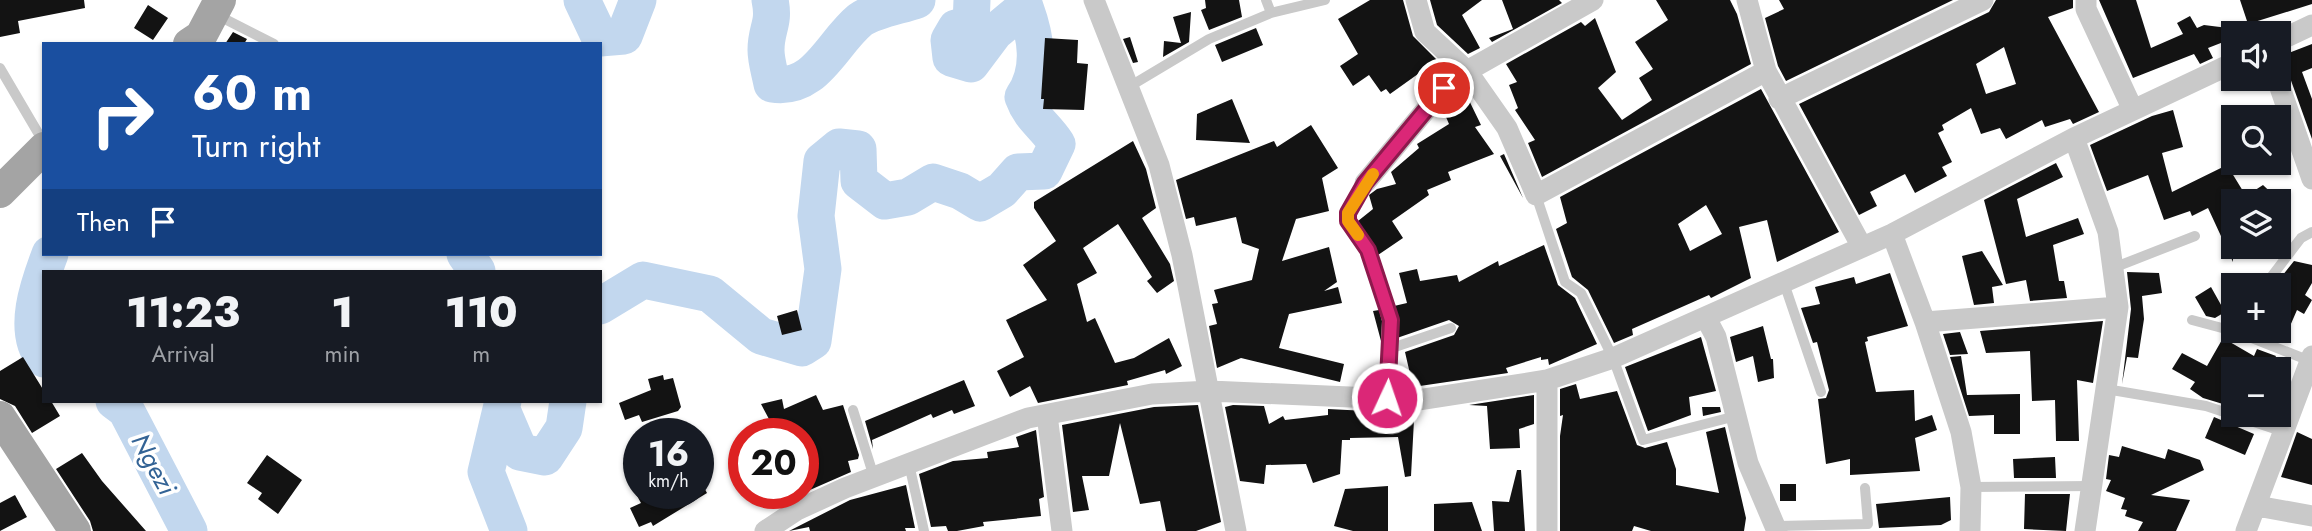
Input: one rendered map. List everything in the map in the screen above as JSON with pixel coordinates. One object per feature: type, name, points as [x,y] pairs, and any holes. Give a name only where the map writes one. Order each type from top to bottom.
[{"type":"main road","points":[[193,42],[201,36],[218,7]]},
{"type":"main road","points":[[0,192],[42,148]]},
{"type":"main road","points":[[0,417],[75,531]]},
{"type":"street","points":[[1094,0],[1159,165],[1182,255],[1236,531]]},
{"type":"street","points":[[1416,0],[1425,32],[1467,71],[1507,128],[1536,195],[1766,71]]},
{"type":"street","points":[[1365,183],[1444,88],[1467,71],[1593,0]]},
{"type":"street","points":[[1747,0],[1766,71],[1779,99],[1862,247]]},
{"type":"street","points":[[1779,99],[1983,0]]},
{"type":"street","points":[[2086,0],[2086,9],[2133,110]]},
{"type":"street","points":[[2291,35],[2312,25]]},
{"type":"street","points":[[765,531],[797,510],[874,477],[1028,418],[1152,394],[1210,391],[1418,400],[1548,380],[1613,358],[1892,234],[2074,138],[2221,69]]},
{"type":"street","points":[[2281,91],[2312,179]]},
{"type":"street","points":[[2074,138],[2108,232],[2118,307],[2085,531]]},
{"type":"street","points":[[1892,234],[1925,322],[1961,432],[1971,486],[1970,531]]},
{"type":"street","points":[[1925,322],[2118,307]]},
{"type":"street","points":[[1706,318],[1716,337],[1748,463],[1777,528]]},
{"type":"street","points":[[2246,531],[2310,369]]},
{"type":"street","points":[[1547,531],[1548,380]]},
{"type":"street","points":[[1046,415],[1062,531]]},
{"type":"street","points":[[2257,506],[2312,516]]},
{"type":"lane","points":[[1266,0],[1271,13]]},
{"type":"lane","points":[[1127,88],[1209,38],[1271,13],[1325,0]]},
{"type":"lane","points":[[218,7],[271,42]]},
{"type":"lane","points":[[0,68],[42,142]]},
{"type":"lane","points":[[1365,183],[1348,213],[1348,221],[1368,250],[1391,320],[1387,398]]},
{"type":"lane","points":[[1536,195],[1565,282],[1581,293],[1613,358],[1643,440],[1736,416]]},
{"type":"lane","points":[[2273,273],[2301,238],[2312,232]]},
{"type":"lane","points":[[2113,268],[2195,236]]},
{"type":"lane","points":[[1784,283],[1821,392]]},
{"type":"lane","points":[[2192,320],[2221,327]]},
{"type":"lane","points":[[1389,349],[1451,328]]},
{"type":"lane","points":[[2260,343],[2310,369]]},
{"type":"lane","points":[[2106,389],[2206,405],[2221,411]]},
{"type":"lane","points":[[853,410],[874,477]]},
{"type":"lane","points":[[2269,427],[2284,432]]},
{"type":"lane","points":[[909,464],[924,531]]},
{"type":"lane","points":[[1971,486],[2092,486]]},
{"type":"lane","points":[[1777,528],[1868,524],[1866,488]]},
{"type":"building","points":[[0,0],[84,0],[85,8],[18,21],[20,33],[0,37]]},
{"type":"building","points":[[1205,0],[1239,0],[1242,17],[1209,30],[1201,10],[1206,8]]},
{"type":"building","points":[[1370,0],[1403,0],[1413,36],[1444,67],[1420,80],[1418,74],[1390,94],[1386,89],[1381,92],[1369,75],[1353,86],[1340,66],[1358,54],[1338,19]]},
{"type":"building","points":[[1430,0],[1482,0],[1462,15],[1480,48],[1468,54],[1437,25]]},
{"type":"building","points":[[1502,0],[1559,0],[1562,3],[1492,42],[1489,38],[1513,29]]},
{"type":"building","points":[[1656,0],[1730,0],[1737,14],[1751,64],[1542,177],[1528,143],[1535,140],[1515,110],[1518,108],[1509,85],[1517,82],[1506,64],[1581,22],[1585,26],[1595,18],[1616,72],[1598,88],[1622,120],[1652,100],[1639,78],[1653,69],[1635,42],[1668,20]]},
{"type":"building","points":[[1779,0],[1953,0],[1786,81],[1778,66],[1765,18],[1784,9]]},
{"type":"building","points":[[1996,0],[2073,0],[2073,8],[2048,17],[2099,112],[2073,124],[2070,119],[2045,127],[2042,120],[2006,139],[2000,128],[1981,134],[1971,108],[1942,125],[1944,130],[1938,133],[1952,162],[1942,167],[1947,176],[1915,193],[1905,174],[1870,192],[1877,206],[1859,215],[1799,104],[1989,12]],"holes":[[[2004,47],[2016,84],[1986,94],[1976,64]]]},
{"type":"building","points":[[2099,0],[2136,0],[2151,48],[2183,34],[2177,23],[2190,16],[2197,28],[2204,25],[2221,27],[2221,43],[2208,48],[2213,58],[2200,64],[2194,54],[2133,78]]},
{"type":"building","points":[[2240,0],[2312,0],[2312,4],[2258,21],[2247,21]]},
{"type":"building","points":[[148,5],[168,18],[153,40],[134,28]]},
{"type":"building","points":[[1191,12],[1189,42],[1163,57],[1164,41],[1181,43],[1173,17]]},
{"type":"building","points":[[1256,28],[1263,45],[1222,62],[1215,45]]},
{"type":"building","points":[[233,32],[247,39],[245,42],[226,42]]},
{"type":"building","points":[[1130,37],[1138,62],[1133,63],[1123,39]]},
{"type":"building","points":[[1045,38],[1078,40],[1077,63],[1088,64],[1084,110],[1043,109],[1044,99],[1041,99]]},
{"type":"building","points":[[2312,44],[2312,68],[2302,72],[2312,99],[2312,139],[2291,81],[2291,52]]},
{"type":"building","points":[[1761,89],[1839,232],[1777,262],[1767,220],[1739,227],[1751,278],[1711,298],[1709,295],[1632,329],[1633,335],[1614,343],[1588,290],[1572,277],[1556,229],[1567,223],[1560,197]],"holes":[[[1706,205],[1722,234],[1690,251],[1678,224]]]},
{"type":"building","points":[[1464,90],[1481,125],[1475,127],[1494,154],[1448,172],[1451,180],[1427,190],[1429,195],[1392,221],[1403,238],[1378,255],[1358,221],[1373,209],[1369,195],[1377,189],[1396,184],[1391,172],[1419,148],[1417,144],[1449,124],[1443,110]]},
{"type":"building","points":[[1232,99],[1250,143],[1196,140],[1197,114]]},
{"type":"building","points":[[2173,110],[2183,147],[2162,153],[2172,192],[2221,168],[2221,175],[2233,175],[2242,189],[2221,189],[2221,236],[2208,208],[2192,216],[2190,211],[2164,220],[2148,175],[2107,191],[2090,145],[2152,116]]},
{"type":"building","points":[[1311,125],[1338,168],[1322,178],[1329,211],[1296,219],[1282,261],[1329,247],[1337,282],[1324,291],[1338,287],[1342,303],[1289,314],[1279,348],[1344,364],[1340,382],[1241,358],[1217,368],[1209,326],[1217,324],[1212,304],[1218,303],[1214,290],[1252,280],[1259,249],[1242,243],[1236,217],[1196,226],[1194,217],[1186,219],[1176,180],[1274,141],[1277,147]]},
{"type":"building","points":[[1133,141],[1146,169],[1156,208],[1142,218],[1170,264],[1174,281],[1157,293],[1147,281],[1152,277],[1118,224],[1083,248],[1097,273],[1077,284],[1087,322],[1095,318],[1115,363],[1134,358],[1169,338],[1182,366],[1166,374],[1165,370],[1127,381],[1128,385],[1038,403],[1030,386],[1010,397],[997,371],[1024,357],[1006,320],[1047,300],[1023,265],[1056,241],[1034,208],[1034,202]]},
{"type":"building","points":[[1504,154],[1523,198],[1500,156]]},
{"type":"building","points":[[2056,163],[2063,177],[2017,199],[2026,237],[2078,218],[2084,234],[2053,245],[2059,281],[2064,281],[2067,298],[2030,301],[2026,280],[2006,284],[1984,200]]},
{"type":"building","points":[[1544,245],[1558,285],[1575,298],[1597,344],[1549,365],[1548,359],[1541,360],[1541,357],[1506,368],[1508,373],[1413,387],[1405,352],[1454,335],[1459,326],[1449,320],[1397,338],[1398,320],[1394,306],[1407,303],[1399,273],[1417,269],[1420,281],[1457,275],[1459,282],[1498,261],[1499,266]]},
{"type":"building","points":[[1982,251],[2003,285],[1992,287],[1994,303],[1974,305],[1962,256]]},
{"type":"building","points":[[2294,261],[2312,265],[2312,283],[2305,295],[2312,300],[2304,314],[2297,310],[2291,324],[2291,273],[2284,273]]},
{"type":"building","points":[[2127,272],[2159,273],[2162,293],[2142,296],[2144,319],[2138,358],[2127,357],[2122,384],[2131,309]]},
{"type":"building","points":[[1890,273],[1908,326],[1867,337],[1868,341],[1865,342],[1876,392],[1914,390],[1915,421],[1932,415],[1937,430],[1915,438],[1920,471],[1850,475],[1850,459],[1826,464],[1818,399],[1826,398],[1829,390],[1817,342],[1813,343],[1801,308],[1820,304],[1815,287],[1854,277],[1856,284]]},
{"type":"building","points":[[2211,287],[2221,305],[2221,314],[2215,318],[2206,316],[2195,297]]},
{"type":"building","points":[[797,310],[802,330],[782,335],[777,316]]},
{"type":"building","points":[[1379,310],[1382,321],[1381,341],[1373,311]]},
{"type":"building","points":[[2103,321],[2093,383],[2077,380],[2079,441],[2056,441],[2055,400],[2032,401],[2030,351],[1986,353],[1980,331]]},
{"type":"building","points":[[1763,326],[1773,359],[1774,378],[1758,382],[1753,356],[1736,362],[1730,337]]},
{"type":"building","points":[[1960,332],[1968,354],[1950,355],[1943,334]]},
{"type":"building","points":[[1701,337],[1716,391],[1689,397],[1691,415],[1648,431],[1625,367]]},
{"type":"building","points":[[2221,342],[2232,343],[2254,356],[2257,349],[2276,356],[2221,357],[2221,403],[2203,398],[2190,389],[2195,382],[2172,369],[2182,353],[2207,366]]},
{"type":"building","points":[[1961,356],[1967,395],[2020,394],[2020,434],[1994,434],[1994,415],[1969,416],[1950,357]]},
{"type":"building","points":[[23,357],[42,388],[42,403],[52,403],[60,416],[32,433],[15,406],[0,399],[0,371]]},
{"type":"building","points":[[663,375],[664,380],[673,378],[681,407],[678,411],[655,418],[640,418],[639,415],[624,418],[619,403],[651,390],[648,379]]},
{"type":"building","points":[[964,380],[975,406],[954,414],[952,410],[933,418],[931,414],[872,440],[873,449],[865,421]]},
{"type":"building","points":[[1576,384],[1580,399],[1617,391],[1637,445],[1645,448],[1667,442],[1676,469],[1676,485],[1719,493],[1706,432],[1725,427],[1746,518],[1744,531],[1651,531],[1634,526],[1632,531],[1560,531],[1560,436],[1563,415],[1560,416],[1560,389]]},
{"type":"building","points":[[816,395],[823,410],[843,405],[859,455],[858,459],[848,461],[851,472],[819,486],[819,418],[768,418],[761,404],[782,399],[784,409]]},
{"type":"building","points":[[1534,395],[1534,424],[1519,429],[1520,448],[1490,449],[1487,406],[1469,405]]},
{"type":"building","points":[[1198,405],[1221,522],[1196,531],[1166,531],[1160,501],[1140,504],[1120,423],[1109,476],[1082,476],[1089,510],[1073,512],[1062,425],[1154,407]]},
{"type":"building","points":[[1264,406],[1269,424],[1283,416],[1285,420],[1328,415],[1328,409],[1406,413],[1405,420],[1414,420],[1411,476],[1405,477],[1398,437],[1350,438],[1342,440],[1340,474],[1313,483],[1306,464],[1266,465],[1264,484],[1240,481],[1225,407]]},
{"type":"building","points":[[1702,407],[1720,407],[1721,412],[1703,416]]},
{"type":"building","points":[[2214,417],[2221,420],[2221,427],[2238,427],[2254,434],[2245,455],[2205,438]]},
{"type":"building","points":[[1036,430],[1044,497],[1039,499],[1041,516],[983,522],[984,526],[957,531],[948,531],[946,526],[931,527],[919,474],[953,461],[988,458],[987,452],[1019,447],[1016,437]]},
{"type":"building","points":[[2297,432],[2312,439],[2312,485],[2281,477]]},
{"type":"building","points":[[2122,446],[2165,459],[2168,449],[2200,460],[2204,470],[2151,495],[2190,500],[2176,531],[2138,531],[2143,522],[2125,516],[2127,510],[2121,509],[2125,498],[2106,491],[2111,480],[2106,479],[2109,455],[2119,457]]},
{"type":"building","points":[[82,453],[102,481],[146,531],[93,531],[90,521],[56,469]]},
{"type":"building","points":[[267,455],[302,480],[278,514],[258,499],[262,493],[247,483]]},
{"type":"building","points":[[2055,457],[2056,478],[2014,478],[2013,459]]},
{"type":"building","points":[[1517,470],[1521,470],[1525,531],[1494,531],[1492,501],[1509,502]]},
{"type":"building","points":[[1780,484],[1796,484],[1796,501],[1780,501]]},
{"type":"building","points":[[906,485],[915,528],[905,528],[906,531],[810,531],[809,527],[789,531],[850,500]]},
{"type":"building","points":[[1388,486],[1388,531],[1353,531],[1334,526],[1345,489]]},
{"type":"building","points":[[2025,494],[2070,494],[2066,531],[2024,529]]},
{"type":"building","points":[[15,495],[27,517],[0,531],[0,503]]},
{"type":"building","points":[[1950,497],[1951,520],[1941,525],[1879,528],[1876,504]]},
{"type":"building","points":[[1472,502],[1482,531],[1434,531],[1434,504]]},
{"type":"building","points":[[630,509],[681,509],[653,526],[651,522],[639,527]]},
{"type":"waterway","points":[[582,0],[600,38],[624,36],[638,0]]},
{"type":"waterway","points":[[770,0],[771,21],[766,50],[772,84],[787,84],[812,73],[860,20],[917,0]]},
{"type":"waterway","points":[[602,305],[643,280],[710,294],[761,336],[802,348],[813,341],[823,269],[816,216],[822,161],[839,147],[858,149],[859,181],[885,201],[908,197],[933,182],[960,191],[980,203],[1002,190],[1018,172],[1044,171],[1057,144],[1030,111],[1023,97],[1035,64],[1034,41],[1025,7],[995,32],[971,64],[951,58],[949,40],[956,28],[971,25],[972,0]]},
{"type":"waterway","name":"Ngezi","points":[[44,270],[49,256]]},
{"type":"waterway","name":"Ngezi","points":[[466,256],[476,270]]},
{"type":"waterway","name":"Ngezi","points":[[42,276],[33,321],[37,348],[42,356]]},
{"type":"waterway","name":"Ngezi","points":[[117,403],[126,410],[189,531]]},
{"type":"waterway","points":[[503,403],[486,472],[509,531]]},
{"type":"waterway","points":[[502,410],[520,452],[545,457],[564,428],[568,403]]},
{"type":"slow traffic","points":[[1358,235],[1348,221],[1348,213],[1373,174]]},
{"type":"route","points":[[1387,398],[1391,320],[1368,250],[1348,221],[1348,213],[1365,183],[1444,88]]}]
